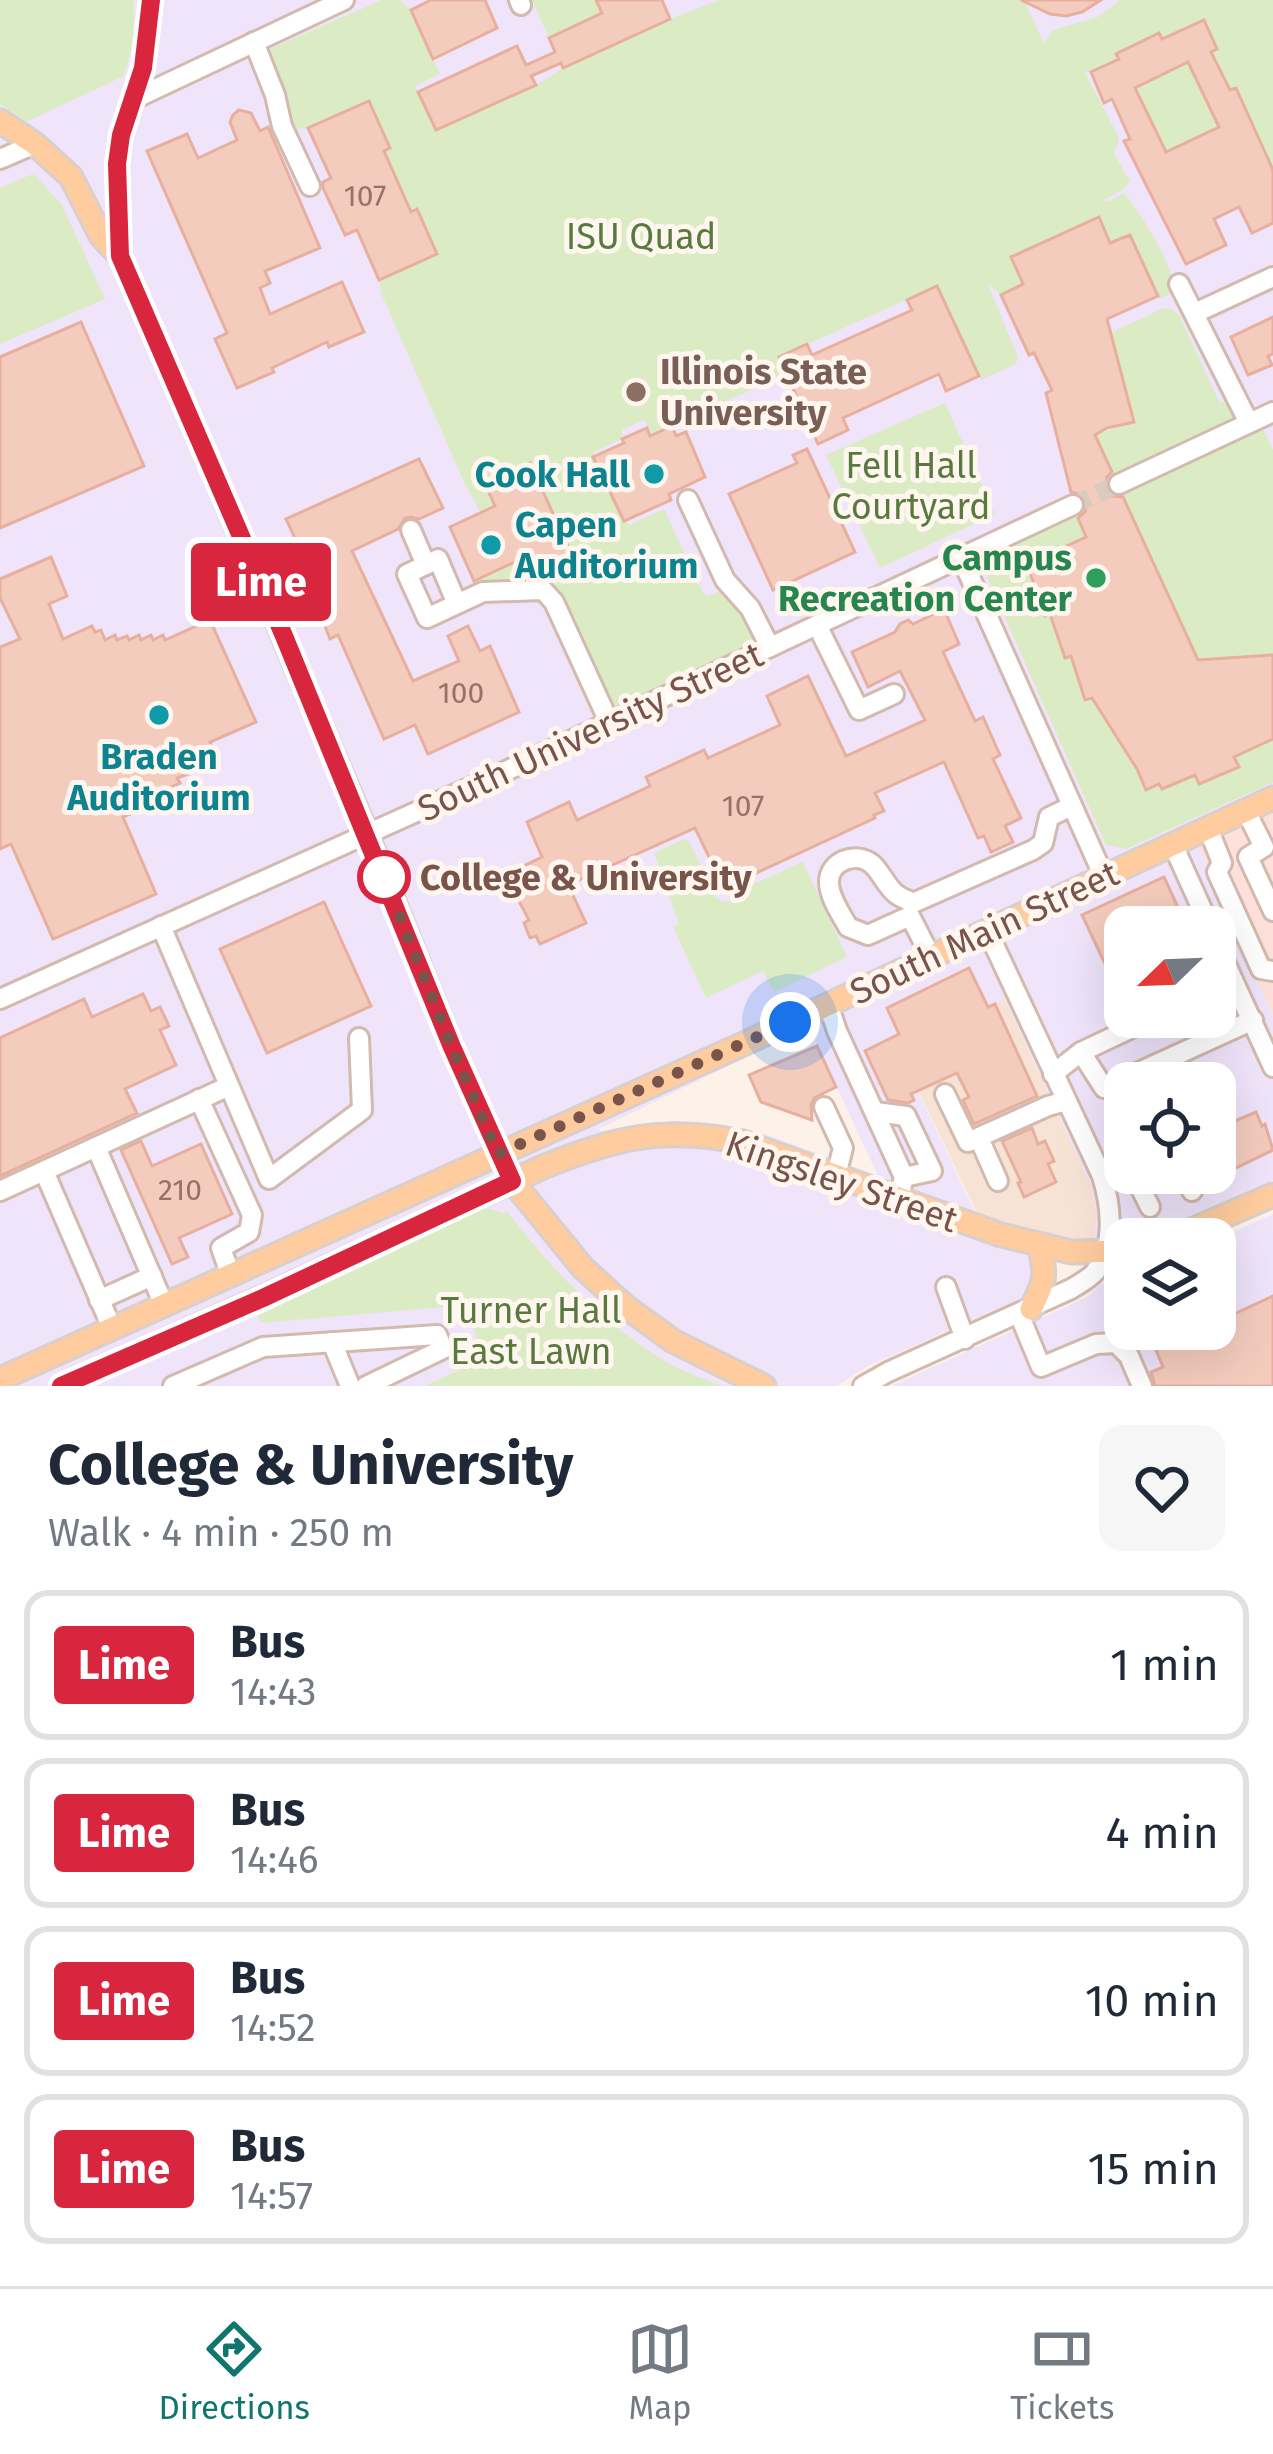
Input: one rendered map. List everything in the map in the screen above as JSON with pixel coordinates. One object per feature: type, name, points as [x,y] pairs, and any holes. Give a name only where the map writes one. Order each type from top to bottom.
[{"type":"main road","points":[[120,256],[117,164],[121,135],[143,68],[151,0]]},
{"type":"main road","points":[[0,121],[35,144],[71,177],[101,236],[120,256],[210,465]]},
{"type":"main road","points":[[220,488],[512,1181],[583,1268],[626,1306],[673,1341],[764,1386]]},
{"type":"main road","name":"South Main Street","points":[[0,1379],[1272,800]]},
{"type":"main road","name":"Kingsley Street","points":[[61,1386],[512,1181],[613,1141],[674,1133],[743,1142],[836,1175],[902,1187],[1001,1235],[1039,1246],[1104,1252]]},
{"type":"main road","points":[[1220,1218],[1273,1195]]},
{"type":"main road","points":[[1025,1311],[1044,1283],[1046,1269],[1039,1246]]},
{"type":"street","points":[[134,99],[344,0]]},
{"type":"street","points":[[254,42],[282,126],[310,186]]},
{"type":"street","points":[[0,159],[35,144]]},
{"type":"street","points":[[1195,313],[1273,277]]},
{"type":"street","points":[[1179,284],[1249,423]]},
{"type":"street","points":[[1119,484],[1273,412]]},
{"type":"street","points":[[688,500],[725,580],[750,608],[770,647]]},
{"type":"street","name":"South University Street","points":[[0,998],[367,834],[1073,505]]},
{"type":"street","points":[[411,530],[426,565]]},
{"type":"street","points":[[961,557],[1104,877]]},
{"type":"street","points":[[458,604],[438,559],[407,574],[427,618],[458,604],[483,592],[543,590],[554,602],[609,722]]},
{"type":"street","points":[[818,625],[859,710],[895,694]]},
{"type":"street","points":[[931,957],[912,910],[872,864],[856,856],[847,858],[828,878],[848,927],[868,935],[912,910],[1033,850],[1043,843],[1049,817],[1072,806]]},
{"type":"street","points":[[1246,811],[1264,847],[1248,856],[1273,911]]},
{"type":"street","points":[[1208,828],[1222,863],[1216,872],[1262,969],[1273,971]]},
{"type":"street","points":[[1173,845],[1201,906]]},
{"type":"street","points":[[161,926],[268,1179],[362,1111],[359,1038]]},
{"type":"street","points":[[987,931],[1102,1176],[1110,1218]]},
{"type":"street","points":[[1236,999],[1252,1020],[1273,1067]]},
{"type":"street","points":[[828,1004],[902,1187],[932,1172],[906,1116],[875,1112]]},
{"type":"street","points":[[1082,1052],[1104,1088],[1252,1020]]},
{"type":"street","points":[[1054,1074],[1082,1052],[1111,1038]]},
{"type":"street","points":[[0,1191],[229,1086]]},
{"type":"street","points":[[945,1094],[968,1142],[1066,1101]]},
{"type":"street","points":[[199,1099],[252,1215],[249,1232],[221,1248],[231,1276]]},
{"type":"street","points":[[824,1107],[843,1148],[836,1175]]},
{"type":"street","points":[[979,1138],[998,1181]]},
{"type":"street","points":[[96,1147],[164,1305]]},
{"type":"street","points":[[44,1171],[112,1328]]},
{"type":"street","points":[[1144,1194],[1150,1207]]},
{"type":"street","points":[[863,1386],[1071,1289],[1104,1264]]},
{"type":"street","points":[[99,1300],[152,1276]]},
{"type":"street","points":[[946,1287],[964,1339]]},
{"type":"street","points":[[1025,1311],[1050,1386]]},
{"type":"street","points":[[172,1386],[263,1346],[437,1335],[443,1349],[366,1386]]},
{"type":"street","points":[[332,1342],[350,1386]]},
{"type":"street","points":[[1041,1367],[1096,1344],[1116,1343],[1129,1356],[1142,1386]]},
{"type":"shaded area","name":"Illinois State University","points":[[0,0],[1273,0],[1273,784],[1189,823],[1225,906],[1104,906],[1104,1038],[1236,1038],[1236,931],[1273,1016],[1273,1180],[1187,1218],[1104,1218],[1104,1238],[1093,1239],[1097,1213],[1091,1186],[1005,999],[898,1049],[989,1241],[1031,1260],[1035,1280],[1026,1296],[868,1366],[837,1386],[0,1386]],"holes":[[[809,1027],[878,1176],[760,1132],[673,1121],[599,1129]]]},
{"type":"shaded area","points":[[1273,810],[1273,1016],[1236,931],[1236,906],[1225,906],[1198,844]]},
{"type":"shaded area","points":[[1005,998],[1091,1186],[1097,1213],[1096,1230],[1088,1241],[1030,1233],[977,1213],[898,1048]]},
{"type":"shaded area","points":[[1273,1214],[1273,1386],[891,1386],[1087,1297],[1104,1282],[1104,1350],[1236,1350],[1236,1231]]},
{"type":"green space","points":[[0,0],[134,0],[133,41],[124,76],[26,122],[0,104]]},
{"type":"green space","name":"ISU Quad","points":[[382,0],[399,0],[411,10],[440,74],[415,86],[436,130],[720,0],[1024,0],[1044,43],[1053,30],[1098,17],[1120,0],[1273,0],[1273,170],[1246,120],[1250,117],[1237,88],[1230,90],[1211,52],[1217,48],[1204,20],[1164,43],[1159,34],[1117,53],[1119,59],[1084,71],[1119,138],[1114,154],[1130,181],[1102,201],[1124,193],[1138,211],[1172,277],[1168,294],[1159,299],[1130,235],[1110,243],[1098,217],[1012,257],[1023,284],[1001,295],[988,284],[1018,357],[1016,364],[981,380],[937,286],[779,357],[786,375],[652,433],[644,420],[622,430],[622,439],[593,452],[629,525],[664,509],[703,593],[709,596],[720,591],[746,607],[756,631],[753,642],[615,708],[606,706],[558,599],[474,581],[519,560],[530,582],[574,562],[530,463],[485,483],[495,506],[481,513],[464,482],[381,293],[379,280],[416,210],[411,212],[384,151],[390,147],[370,101],[308,128],[295,129],[270,75],[267,50]]},
{"type":"green space","points":[[532,0],[596,0],[602,13],[549,38]]},
{"type":"green space","points":[[1188,63],[1219,127],[1166,152],[1135,88]]},
{"type":"green space","points":[[30,175],[62,205],[105,299],[0,344],[0,188]]},
{"type":"green space","points":[[1164,308],[1179,315],[1220,403],[1228,400],[1263,429],[1273,450],[1273,782],[1126,849],[1106,845],[984,570],[987,557],[1122,494],[1095,435],[1134,422],[1110,333]]},
{"type":"green space","name":"Fell Hall Courtyard","points":[[945,403],[995,514],[880,568],[826,455]]},
{"type":"green space","points":[[684,839],[716,898],[724,902],[730,901],[728,895],[803,862],[847,957],[774,992],[763,971],[706,998],[673,927],[679,924],[654,853]]},
{"type":"green space","name":"Turner Hall East Lawn","points":[[482,1207],[506,1210],[561,1275],[623,1332],[670,1364],[722,1386],[425,1386],[483,1359],[467,1305],[261,1323],[256,1311]]},
{"type":"building","points":[[431,0],[485,0],[497,28],[433,59],[411,10]]},
{"type":"building","points":[[596,0],[662,0],[670,19],[563,68],[561,63],[531,76],[536,85],[436,130],[418,92],[517,46],[526,65],[555,52],[549,38],[602,13]]},
{"type":"building","points":[[1021,0],[1101,0],[1066,16]]},
{"type":"building","points":[[1204,20],[1217,49],[1211,52],[1230,90],[1236,88],[1273,170],[1273,223],[1252,233],[1239,207],[1214,219],[1226,245],[1186,264],[1124,141],[1130,139],[1112,99],[1104,103],[1091,72],[1159,33],[1162,39]],"holes":[[[1188,62],[1219,127],[1166,152],[1135,88]]]},
{"type":"building","points":[[369,101],[390,148],[384,151],[411,212],[417,209],[437,254],[379,280],[357,230],[345,235],[323,188],[323,182],[331,178],[308,128]]},
{"type":"building","points":[[239,110],[251,113],[260,131],[268,127],[320,248],[265,271],[270,283],[260,288],[270,314],[342,282],[364,332],[329,347],[327,342],[237,388],[215,339],[227,333],[147,151],[187,134],[198,158],[237,140],[230,122]]},
{"type":"building","name":"Campus Recreation Center","points":[[1099,217],[1110,243],[1130,235],[1158,296],[1107,319],[1134,422],[1095,435],[1112,472],[1106,489],[1112,496],[1123,497],[1198,660],[1273,655],[1273,739],[1234,757],[1239,767],[1199,784],[1195,775],[1162,789],[1159,784],[1146,790],[1092,698],[1085,700],[1071,656],[1065,658],[1027,564],[1086,537],[1078,518],[1086,505],[1082,495],[1071,492],[1046,393],[1052,390],[1034,353],[1029,355],[1001,295],[1023,284],[1011,257]]},
{"type":"building","points":[[937,286],[979,376],[946,391],[939,374],[843,418],[848,430],[818,444],[779,357],[807,344],[812,355],[912,310],[907,300]]},
{"type":"building","points":[[1273,317],[1273,354],[1268,356],[1272,365],[1248,375],[1231,337]]},
{"type":"building","points":[[81,322],[144,466],[0,528],[0,357]]},
{"type":"building","name":"Cook Hall","points":[[672,426],[676,436],[686,432],[705,477],[669,494],[671,500],[624,521],[593,457],[647,428],[650,436]]},
{"type":"building","points":[[807,449],[855,552],[773,590],[729,494],[797,463],[793,455]]},
{"type":"building","points":[[419,459],[443,508],[419,519],[405,518],[398,529],[352,551],[413,681],[459,661],[448,636],[468,626],[480,651],[490,646],[519,712],[428,754],[415,725],[384,739],[338,635],[330,639],[306,577],[312,575],[286,519]]},
{"type":"building","points":[[530,463],[575,562],[543,577],[527,577],[519,560],[474,581],[450,527],[495,506],[485,484]]},
{"type":"building","points":[[51,557],[67,596],[49,604],[63,639],[92,626],[95,632],[101,630],[105,640],[139,635],[141,640],[151,635],[153,640],[163,635],[165,640],[210,620],[256,722],[210,742],[212,747],[194,760],[196,765],[186,769],[188,774],[177,778],[180,783],[169,788],[172,796],[123,817],[156,894],[53,939],[11,844],[0,849],[0,647],[20,639],[0,598],[0,579]]},
{"type":"building","points":[[944,609],[959,644],[943,652],[975,721],[983,717],[1000,755],[993,759],[1021,818],[1005,826],[1013,842],[991,852],[984,836],[978,838],[944,762],[875,793],[884,811],[875,818],[724,888],[695,828],[568,885],[586,923],[540,944],[536,936],[530,938],[524,923],[529,920],[505,875],[542,857],[527,822],[569,802],[577,820],[650,786],[646,777],[704,750],[708,758],[780,725],[767,696],[808,676],[846,756],[925,720],[900,671],[868,687],[852,652],[895,632],[908,620],[913,624]]},
{"type":"building","points":[[1164,877],[1177,906],[1104,906],[1104,962],[1082,915]]},
{"type":"building","points":[[324,902],[371,1006],[267,1053],[220,949]]},
{"type":"building","points":[[969,968],[988,1007],[995,1004],[1037,1096],[974,1124],[963,1100],[969,1097],[957,1073],[911,1094],[914,1100],[908,1103],[888,1100],[865,1051],[899,1034],[887,1008]]},
{"type":"building","points":[[143,994],[151,1011],[160,1007],[169,1026],[160,1030],[176,1065],[125,1089],[137,1113],[0,1176],[0,1038],[84,999],[92,1017]]},
{"type":"building","points":[[817,1046],[836,1087],[814,1098],[812,1120],[761,1102],[749,1075]]},
{"type":"building","points":[[1256,1112],[1273,1150],[1236,1168],[1236,1120]]},
{"type":"building","points":[[1032,1128],[1038,1144],[1045,1141],[1054,1161],[1048,1164],[1056,1182],[1024,1197],[1002,1141]]},
{"type":"building","points":[[141,1141],[152,1166],[201,1144],[232,1214],[179,1238],[188,1257],[172,1264],[121,1150]]},
{"type":"building","points":[[1273,1296],[1273,1386],[1155,1386],[1151,1372],[1163,1367],[1156,1350],[1236,1350],[1236,1313]]},
{"type":"tunnel","points":[[1073,505],[1119,484]]},
{"type":"bus line","name":"Lime","points":[[61,1386],[512,1181],[120,256],[117,164],[121,135],[143,68],[151,0]]},
{"type":"place","name":"Illinois State University","points":[[636,392]]},
{"type":"place","name":"Cook Hall","points":[[654,474]]},
{"type":"place","name":"Capen Auditorium","points":[[491,545]]},
{"type":"place","name":"Campus Recreation Center","points":[[1096,578]]},
{"type":"place","name":"Braden Auditorium","points":[[159,715]]},
{"type":"place","name":"College & University","points":[[384,877]]},
{"type":"route","points":[[384,877],[498,1154],[790,1022]]}]
